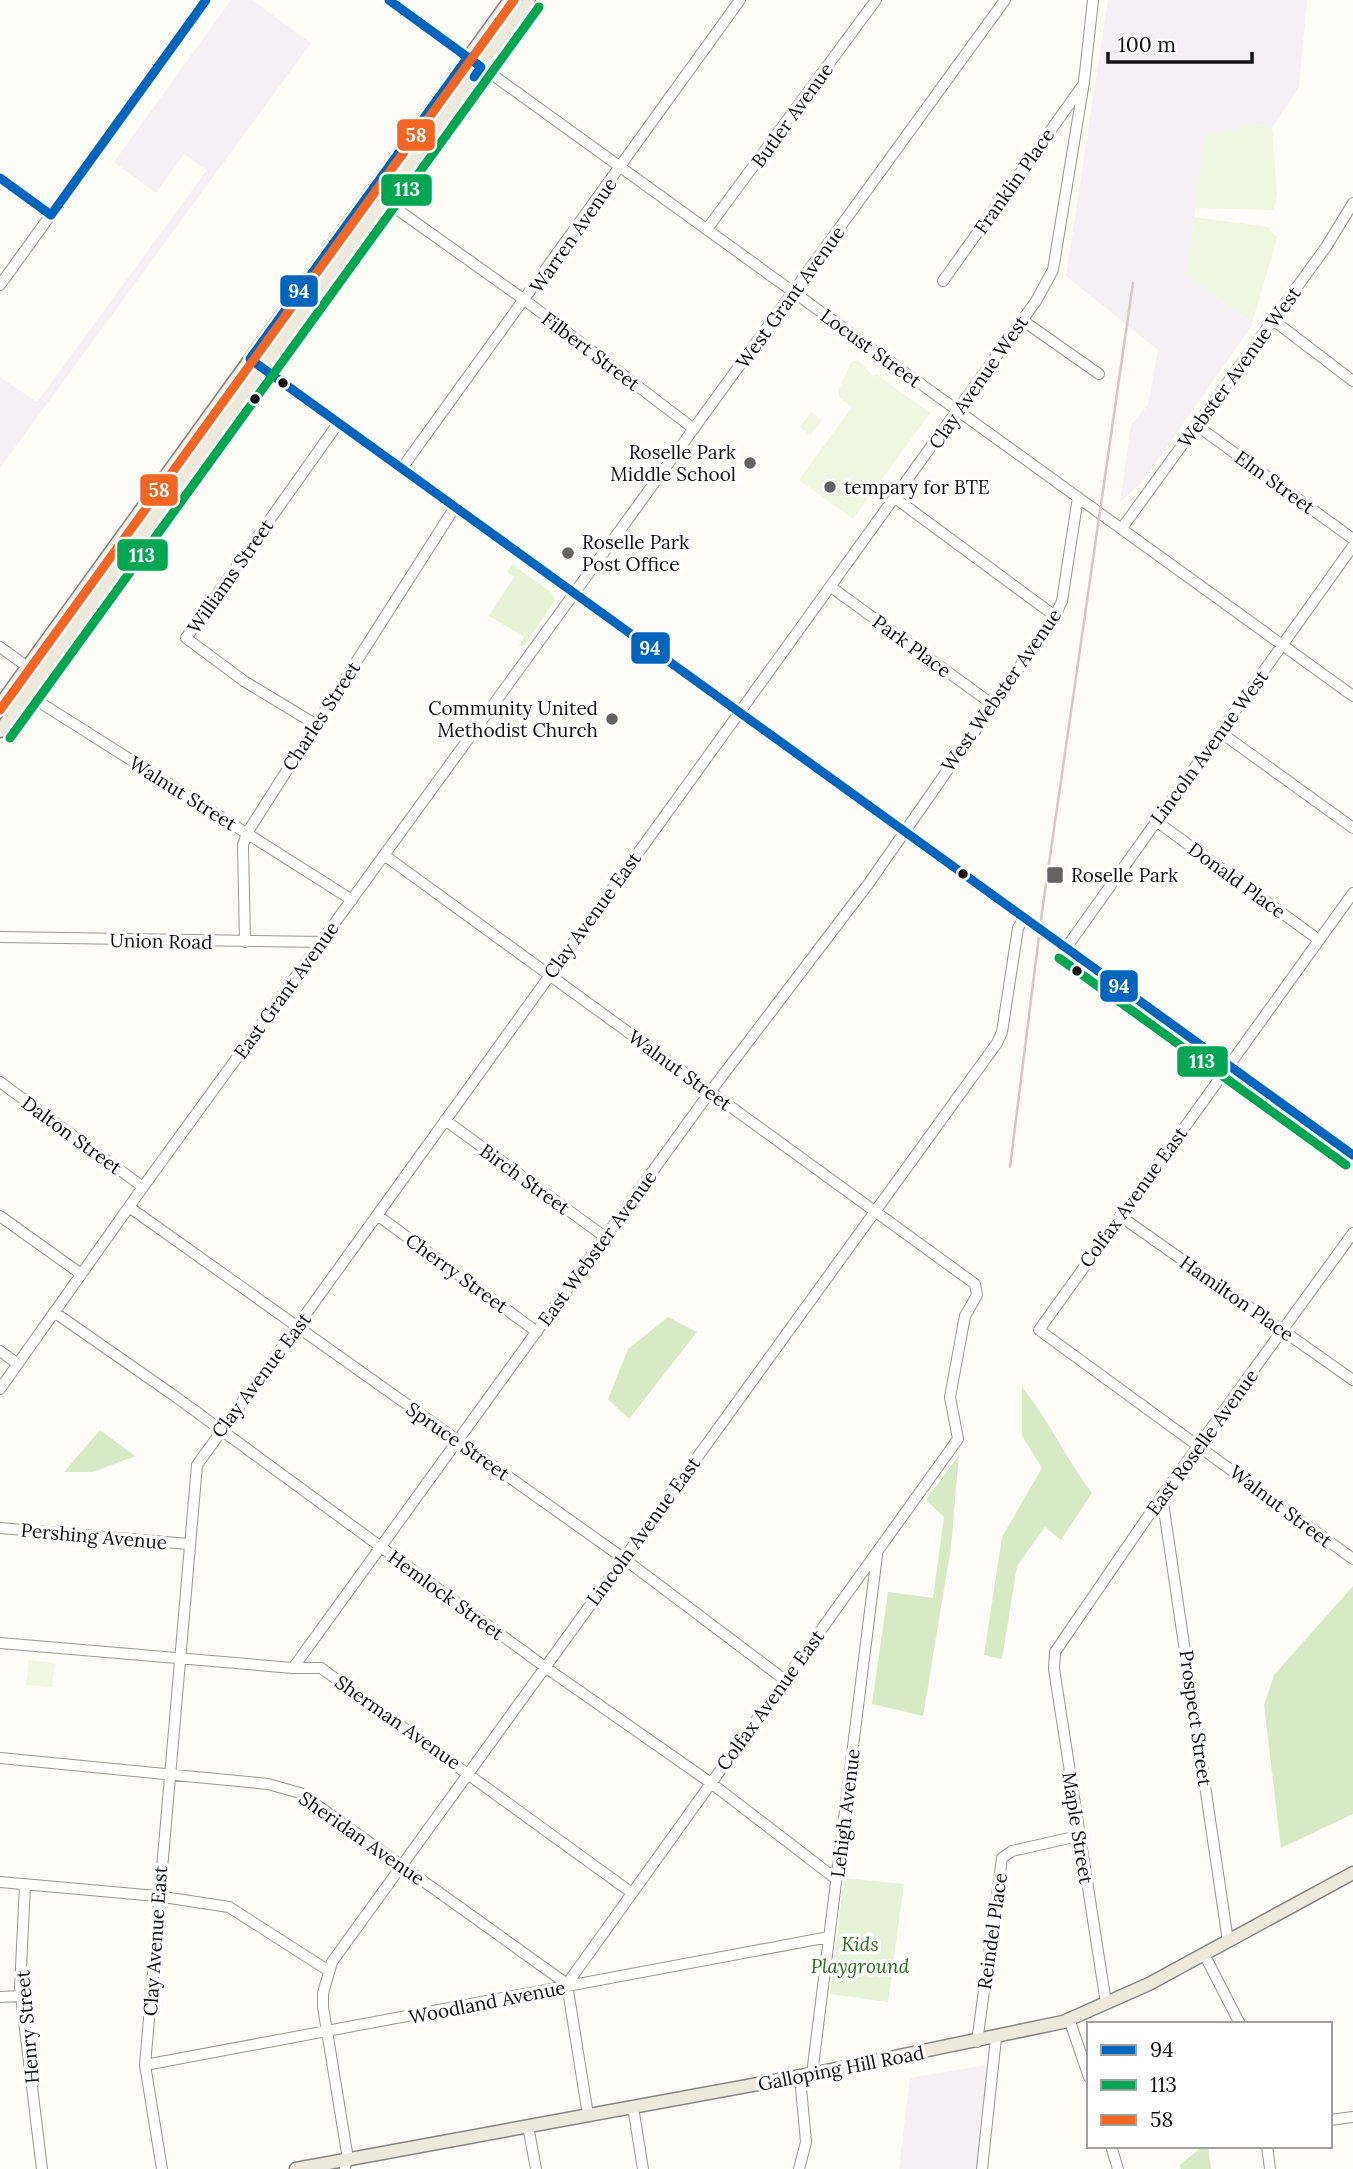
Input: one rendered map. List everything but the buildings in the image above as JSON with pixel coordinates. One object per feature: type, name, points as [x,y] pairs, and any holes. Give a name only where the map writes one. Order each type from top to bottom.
[{"type":"main road","points":[[0,705],[510,0]]},
{"type":"main road","points":[[0,731],[529,0]]},
{"type":"main road","name":"Galloping Hill Road","points":[[296,2169],[345,2164],[528,2126],[806,2076],[996,2038],[1069,2019],[1204,1954],[1353,1873]]},
{"type":"street","points":[[0,285],[206,0]]},
{"type":"street","name":"Locust Street","points":[[389,0],[1353,696]]},
{"type":"street","name":"Warren Avenue","points":[[402,468],[526,301],[740,0]]},
{"type":"street","name":"Butler Avenue","points":[[708,229],[876,0]]},
{"type":"street","points":[[991,0],[1003,4]]},
{"type":"street","name":"Clay Avenue West","points":[[738,711],[959,411],[1053,270],[1084,82],[1093,0]]},
{"type":"street","name":"West Grant Avenue","points":[[575,593],[1003,4]]},
{"type":"street","name":"Franklin Place","points":[[943,281],[1084,82]]},
{"type":"street","points":[[0,178],[51,215]]},
{"type":"street","name":"Filbert Street","points":[[384,200],[526,301],[694,429]]},
{"type":"street","name":"Webster Avenue West","points":[[1122,528],[1326,247],[1353,203]]},
{"type":"street","points":[[1022,320],[1099,374]]},
{"type":"street","points":[[1273,320],[1353,381]]},
{"type":"street","points":[[250,359],[1353,1155]]},
{"type":"street","name":"Williams Street","points":[[315,724],[244,681],[186,638],[339,422]]},
{"type":"street","name":"Elm Street","points":[[1196,425],[1353,539]]},
{"type":"street","name":"West Webster Avenue","points":[[904,831],[1055,616],[1062,601],[1078,497]]},
{"type":"street","points":[[895,498],[1055,616]]},
{"type":"street","name":"Charles Street","points":[[245,942],[243,845],[247,833],[455,507]]},
{"type":"street","name":"Lincoln Avenue West","points":[[1066,948],[1353,546]]},
{"type":"street","name":"Park Place","points":[[831,587],[992,704]]},
{"type":"street","name":"East Grant Avenue","points":[[0,1390],[129,1207],[575,593]]},
{"type":"street","points":[[0,647],[40,676]]},
{"type":"street","name":"Walnut Street","points":[[14,686],[352,900]]},
{"type":"street","name":"Clay Avenue East","points":[[162,2169],[145,2065],[157,1896],[197,1465],[220,1429],[297,1327],[738,711]]},
{"type":"street","points":[[1220,732],[1353,828]]},
{"type":"street","name":"Donald Place","points":[[1156,821],[1319,940]]},
{"type":"street","name":"East Webster Avenue","points":[[293,1668],[710,1092],[869,883],[904,831]]},
{"type":"street","name":"Walnut Street","points":[[384,855],[975,1284]]},
{"type":"street","name":"Colfax Avenue East","points":[[1039,1330],[1353,893]]},
{"type":"street","name":"Lincoln Avenue East","points":[[345,2164],[323,1993],[332,1962],[997,1043],[1002,1032],[1018,928],[1024,918]]},
{"type":"street","name":"Union Road","points":[[0,937],[322,942]]},
{"type":"street","name":"Dalton Street","points":[[0,1082],[144,1187]]},
{"type":"street","name":"Birch Street","points":[[445,1120],[605,1237]]},
{"type":"street","name":"Spruce Street","points":[[129,1207],[623,1558],[785,1680]]},
{"type":"street","name":"Cherry Street","points":[[377,1215],[537,1332]]},
{"type":"street","points":[[0,1216],[81,1274]]},
{"type":"street","name":"Hamilton Place","points":[[1120,1216],[1353,1380]]},
{"type":"street","name":"East Roselle Avenue","points":[[1055,1652],[1162,1496],[1201,1446],[1353,1233]]},
{"type":"street","name":"Colfax Avenue East","points":[[568,1985],[958,1439],[950,1397],[965,1317],[977,1295],[975,1284]]},
{"type":"street","name":"Hemlock Street","points":[[54,1312],[220,1429],[545,1667],[711,1783],[836,1879]]},
{"type":"street","name":"Walnut Street","points":[[1039,1330],[1353,1559]]},
{"type":"street","points":[[0,1351],[18,1364]]},
{"type":"street","name":"Prospect Street","points":[[1162,1496],[1228,1941]]},
{"type":"street","name":"Pershing Avenue","points":[[0,1528],[189,1544]]},
{"type":"street","name":"Lehigh Avenue","points":[[799,2169],[806,2142],[806,2076],[829,1937],[877,1551]]},
{"type":"street","name":"Sherman Avenue","points":[[0,1643],[293,1668],[321,1668],[632,1893]]},
{"type":"street","name":"Maple Street","points":[[1055,1652],[1054,1669],[1106,2003]]},
{"type":"street","name":"Sheridan Avenue","points":[[0,1758],[268,1784],[300,1793],[568,1985]]},
{"type":"street","name":"Reindel Place","points":[[977,2042],[1002,1858],[1012,1851],[1079,1836]]},
{"type":"street","points":[[0,1882],[157,1896],[229,1908],[329,1971]]},
{"type":"street","name":"Henry Street","points":[[25,1885],[21,1996],[42,2169]]},
{"type":"street","name":"Woodland Avenue","points":[[145,2065],[829,1937]]},
{"type":"street","points":[[1204,1954],[1239,2022]]},
{"type":"street","points":[[568,1985],[588,2115]]},
{"type":"street","points":[[0,1997],[21,1996]]},
{"type":"street","points":[[1069,2019],[1087,2071]]},
{"type":"street","points":[[982,2169],[996,2038]]},
{"type":"street","points":[[633,2107],[643,2169]]},
{"type":"street","points":[[1332,2120],[1353,2118]]},
{"type":"street","points":[[528,2126],[536,2169]]},
{"type":"street","points":[[1112,2148],[1118,2169]]},
{"type":"street","points":[[1267,2148],[1270,2169]]},
{"type":"shaded area","points":[[231,0],[252,0],[311,43],[0,468],[0,377],[37,402],[207,170],[184,154],[156,193],[114,162]]},
{"type":"shaded area","points":[[1108,0],[1307,0],[1299,87],[1272,128],[1269,125],[1246,126],[1205,137],[1186,275],[1253,324],[1142,482],[1120,502],[1131,425],[1148,405],[1158,350],[1066,276]]},
{"type":"shaded area","points":[[998,2063],[983,2169],[899,2169],[910,2078]]},
{"type":"green space","points":[[1269,125],[1272,128],[1277,196],[1273,210],[1195,208],[1205,136],[1246,126]]},
{"type":"green space","points":[[1194,217],[1268,227],[1277,238],[1252,323],[1186,275]]},
{"type":"green space","points":[[858,360],[874,377],[876,374],[930,413],[853,519],[799,480],[852,407],[840,398],[838,391],[851,362]]},
{"type":"green space","points":[[811,412],[822,420],[810,435],[800,427]]},
{"type":"green space","points":[[512,564],[552,593],[555,600],[525,645],[519,646],[524,637],[489,616],[514,577],[507,572]]},
{"type":"green space","points":[[668,1317],[697,1332],[629,1419],[608,1399],[628,1349]]},
{"type":"green space","points":[[1022,1387],[1092,1493],[1061,1540],[1045,1527],[1017,1566],[1002,1659],[984,1655],[1002,1537],[1042,1468],[1022,1436]]},
{"type":"green space","points":[[100,1430],[135,1456],[93,1472],[64,1472]]},
{"type":"green space","points":[[959,1455],[951,1547],[923,1716],[872,1704],[888,1592],[933,1598],[944,1517],[926,1500]]},
{"type":"green space","points":[[1353,1586],[1353,1814],[1281,1848],[1264,1705],[1274,1675]]},
{"type":"green space","points":[[29,1660],[55,1663],[52,1687],[26,1685]]},
{"type":"green space","name":"Kids Playground","points":[[844,1878],[904,1884],[888,2002],[830,1994]]},
{"type":"green space","points":[[1201,2148],[1208,2148],[1211,2169],[1181,2169],[1180,2165]]},
{"type":"railway","points":[[1010,1167],[1042,912],[1133,283]]},
{"type":"transit line","name":"94","points":[[51,215],[206,0]]},
{"type":"transit line","name":"94","points":[[389,0],[481,67],[474,77]]},
{"type":"transit line","name":"58","points":[[0,710],[514,0]]},
{"type":"transit line","name":"113","points":[[10,738],[539,7]]},
{"type":"transit line","name":"94","points":[[468,57],[250,359],[1353,1155]]},
{"type":"transit line","name":"94","points":[[0,178],[51,215]]},
{"type":"transit line","name":"113","points":[[1059,958],[1346,1165]]},
{"type":"place","name":"Roselle Park Middle School","points":[[750,463]]},
{"type":"place","name":"tempary for BTE","points":[[830,487]]},
{"type":"place","name":"Roselle Park Post Office","points":[[568,553]]},
{"type":"place","name":"Community United Methodist Church","points":[[612,719]]},
{"type":"place","name":"Roselle Park","points":[[1055,875]]}]
